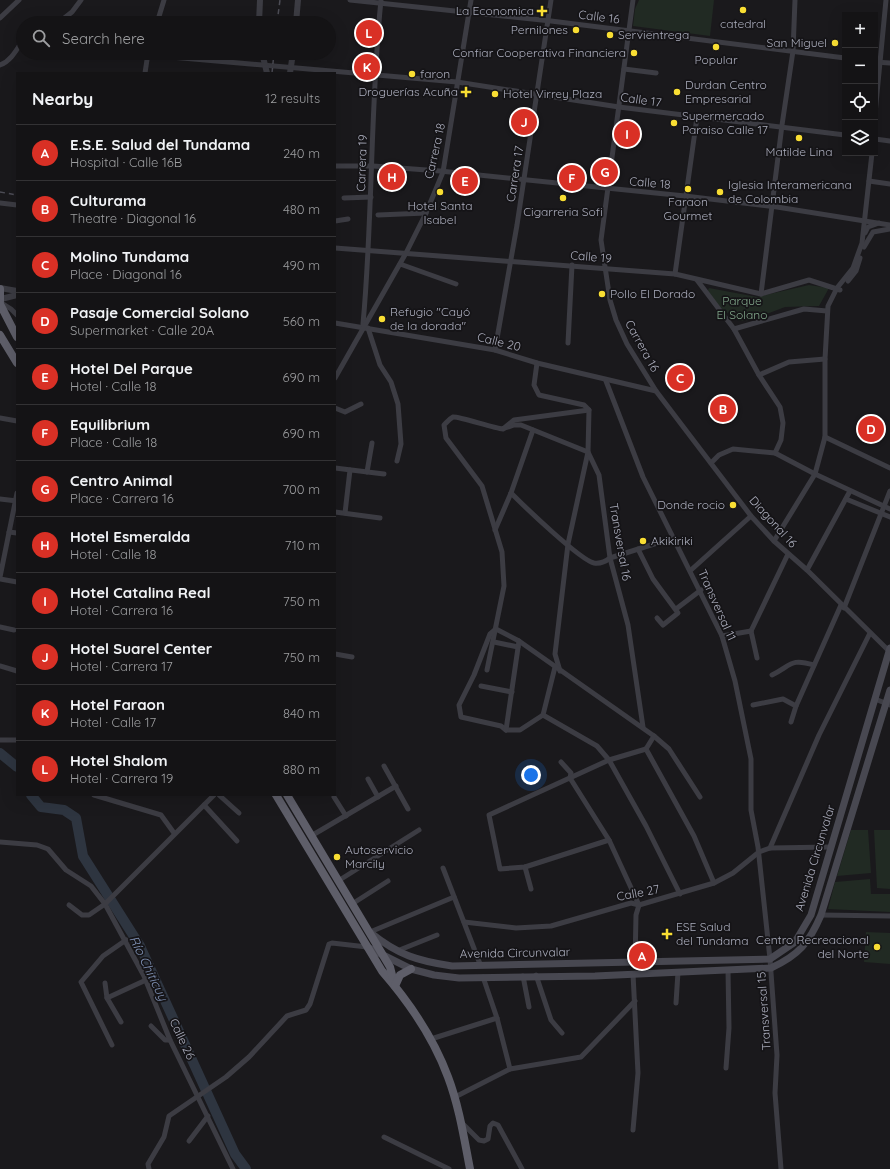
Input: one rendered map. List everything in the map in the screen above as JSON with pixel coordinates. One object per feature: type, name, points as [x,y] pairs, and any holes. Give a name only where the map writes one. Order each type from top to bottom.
[{"type":"highway","points":[[0,288],[0,301],[16,335]]},
{"type":"highway","points":[[0,335],[16,361]]},
{"type":"highway","points":[[277,796],[382,971],[395,986],[431,1040],[446,1071],[455,1097],[470,1169]]},
{"type":"highway","name":"Avenida Circunvalar","points":[[288,796],[390,966],[395,986]]},
{"type":"highway","points":[[357,930],[365,925]]},
{"type":"highway","points":[[395,986],[400,975],[411,969]]},
{"type":"main road","name":"Avenida Circunvalar","points":[[365,925],[370,932],[397,951],[423,962],[452,966],[480,964],[635,963],[770,959],[795,942],[811,915],[890,650]]},
{"type":"main road","name":"Avenida Circunvalar","points":[[367,947],[411,969],[434,975],[459,978],[536,975],[595,976],[771,968],[789,960],[804,948],[821,915],[888,705],[890,690]]},
{"type":"main road","points":[[595,963],[595,976]]},
{"type":"street","points":[[0,18],[19,0]]},
{"type":"street","points":[[67,16],[81,0]]},
{"type":"street","points":[[159,16],[164,0]]},
{"type":"street","points":[[259,16],[260,0]]},
{"type":"street","points":[[297,16],[298,0]]},
{"type":"street","name":"Calle 16","points":[[350,0],[381,2],[629,30],[842,58]]},
{"type":"street","name":"Carrera 18","points":[[336,376],[366,327],[406,253],[426,213],[443,172],[459,82],[471,0]]},
{"type":"street","name":"Carrera 17","points":[[496,350],[538,93],[551,0]]},
{"type":"street","name":"Carrera 16","points":[[633,0],[601,240],[610,300],[616,320],[627,344],[656,392]]},
{"type":"street","points":[[761,294],[793,51],[795,0]]},
{"type":"street","points":[[878,55],[886,0]]},
{"type":"street","name":"Carrera 19","points":[[366,327],[370,252],[371,166],[381,2]]},
{"type":"street","points":[[0,65],[6,62],[16,51]]},
{"type":"street","points":[[145,72],[147,60]]},
{"type":"street","name":"Calle 17","points":[[206,60],[265,66],[291,71],[312,72]]},
{"type":"street","points":[[264,60],[267,72]]},
{"type":"street","points":[[291,71],[292,60]]},
{"type":"street","points":[[878,62],[890,63]]},
{"type":"street","points":[[624,69],[656,73]]},
{"type":"street","name":"Calle 17","points":[[336,73],[459,82],[538,93],[619,107],[842,135]]},
{"type":"street","points":[[675,274],[697,117]]},
{"type":"street","points":[[878,139],[890,140]]},
{"type":"street","points":[[864,235],[872,156]]},
{"type":"street","name":"Calle 18","points":[[336,166],[371,166],[443,172],[685,196],[773,206],[890,224]]},
{"type":"street","points":[[869,181],[890,184]]},
{"type":"street","points":[[344,198],[371,197]]},
{"type":"street","points":[[0,203],[16,205]]},
{"type":"street","points":[[378,215],[426,213]]},
{"type":"street","points":[[336,221],[348,219]]},
{"type":"street","points":[[774,541],[815,474],[825,437],[825,360],[827,311],[838,289],[853,268],[868,227],[875,223],[884,223]]},
{"type":"street","points":[[838,289],[856,271],[865,242],[873,232],[890,229]]},
{"type":"street","name":"Calle 19","points":[[336,248],[510,263],[572,265],[675,274],[761,294],[809,280],[838,289]]},
{"type":"street","points":[[400,264],[456,284]]},
{"type":"street","points":[[568,344],[572,265]]},
{"type":"street","points":[[697,280],[734,329],[759,375],[780,407],[783,423],[781,440],[776,453]]},
{"type":"street","points":[[0,288],[16,291]]},
{"type":"street","points":[[0,301],[16,295]]},
{"type":"street","points":[[0,301],[16,314]]},
{"type":"street","points":[[734,329],[804,309],[827,311]]},
{"type":"street","name":"Calle 20","points":[[336,323],[496,350],[537,363],[656,392]]},
{"type":"street","points":[[366,327],[380,365],[391,382],[398,404],[401,444],[397,461]]},
{"type":"street","points":[[759,375],[789,362],[825,360]]},
{"type":"street","points":[[537,363],[534,385],[539,395],[584,406],[589,410]]},
{"type":"street","name":"Transversal 11","points":[[606,381],[643,477],[701,590],[722,636],[735,681],[751,759],[751,810],[759,852]]},
{"type":"street","name":"Diagonal 16","points":[[656,392],[751,516],[774,541],[807,570],[870,633],[890,650]]},
{"type":"street","points":[[336,408],[345,412],[361,404]]},
{"type":"street","points":[[503,429],[514,420],[589,410]]},
{"type":"street","points":[[560,671],[555,654],[568,544],[588,452],[589,410]]},
{"type":"street","points":[[487,670],[494,642],[504,586],[502,552],[482,486],[446,438],[444,426],[449,419],[455,417],[490,427],[503,429],[514,425],[522,425],[588,452]]},
{"type":"street","points":[[0,418],[16,421]]},
{"type":"street","points":[[495,531],[511,493],[533,430]]},
{"type":"street","points":[[825,437],[890,468]]},
{"type":"street","points":[[367,472],[372,443]]},
{"type":"street","points":[[711,463],[719,455],[733,449],[776,453],[815,474],[890,509]]},
{"type":"street","name":"Transversal 16","points":[[588,452],[599,475],[610,558],[628,625],[643,727]]},
{"type":"street","points":[[336,468],[384,474]]},
{"type":"street","points":[[345,513],[350,470]]},
{"type":"street","points":[[807,570],[850,491]]},
{"type":"street","points":[[791,722],[796,706],[814,665],[843,606],[890,491]]},
{"type":"street","points":[[511,493],[568,544],[592,562],[603,563],[610,558],[673,538]]},
{"type":"street","points":[[0,499],[16,501],[0,578],[16,582]]},
{"type":"street","points":[[846,500],[890,517]]},
{"type":"street","points":[[336,512],[380,518]]},
{"type":"street","points":[[691,570],[751,516]]},
{"type":"street","points":[[9,532],[16,534]]},
{"type":"street","points":[[638,549],[653,579],[678,613],[662,625],[657,618]]},
{"type":"street","points":[[757,658],[751,631],[788,554]]},
{"type":"street","points":[[676,609],[701,590]]},
{"type":"street","points":[[0,628],[14,630]]},
{"type":"street","points":[[496,629],[519,641],[654,736],[669,749],[700,797]]},
{"type":"street","points":[[496,629],[490,634],[474,675],[459,705],[461,717],[501,726],[506,730],[520,730],[543,715],[555,667]]},
{"type":"street","points":[[722,636],[751,631]]},
{"type":"street","points":[[770,848],[819,735],[870,633]]},
{"type":"street","points":[[506,730],[519,641]]},
{"type":"street","points":[[494,642],[518,647]]},
{"type":"street","points":[[336,654],[352,657]]},
{"type":"street","points":[[772,675],[791,663],[799,661],[814,665]]},
{"type":"street","points":[[0,666],[16,671]]},
{"type":"street","points":[[481,686],[512,692]]},
{"type":"street","points":[[753,705],[783,699],[796,706]]},
{"type":"street","points":[[875,699],[888,705]]},
{"type":"street","points":[[543,715],[597,746],[609,760],[646,826],[680,894]]},
{"type":"street","points":[[609,840],[524,867],[500,869],[490,816],[609,760],[646,749],[654,736]]},
{"type":"street","points":[[0,740],[16,740]]},
{"type":"street","points":[[646,749],[694,836],[714,883]]},
{"type":"street","points":[[561,762],[571,773],[570,778],[609,840],[639,904],[636,914],[635,963]]},
{"type":"street","points":[[384,766],[408,809]]},
{"type":"street","points":[[368,779],[378,797]]},
{"type":"street","points":[[311,836],[396,786]]},
{"type":"street","points":[[97,796],[160,815],[174,833]]},
{"type":"street","points":[[69,905],[82,915],[89,915],[106,903],[174,833],[213,796]]},
{"type":"street","points":[[220,796],[239,813]]},
{"type":"street","points":[[334,797],[346,816]]},
{"type":"street","points":[[204,805],[238,841]]},
{"type":"street","points":[[338,881],[418,830]]},
{"type":"street","name":"Calle 26","points":[[0,842],[37,844],[48,849],[66,870],[91,886],[106,903],[146,980],[170,1040],[199,1095],[233,1169]]},
{"type":"street","name":"Calle 27","points":[[464,922],[516,928],[551,926],[631,903],[639,904],[680,894],[714,883],[733,873],[759,852],[770,848],[831,846]]},
{"type":"street","name":"Transversal 15","points":[[759,852],[771,968],[777,1055],[775,1093],[781,1169]]},
{"type":"street","points":[[524,867],[531,888]]},
{"type":"street","points":[[443,868],[480,964]]},
{"type":"street","points":[[352,904],[388,880]]},
{"type":"street","points":[[370,932],[454,897]]},
{"type":"street","points":[[821,915],[890,916]]},
{"type":"street","points":[[397,951],[437,935]]},
{"type":"street","points":[[112,1045],[81,982],[103,956],[126,940]]},
{"type":"street","points":[[149,1169],[148,1164],[164,1137],[169,1116],[210,1089],[249,1057],[287,1016],[306,1010],[310,1004],[329,944],[332,942],[367,947]]},
{"type":"street","points":[[726,1068],[729,1028],[728,970]]},
{"type":"street","points":[[676,1003],[678,972]]},
{"type":"street","points":[[633,974],[638,1073],[633,1130]]},
{"type":"street","points":[[536,975],[551,1020],[562,1033]]},
{"type":"street","points":[[483,976],[497,1018],[510,1069]]},
{"type":"street","points":[[523,976],[529,1007]]},
{"type":"street","points":[[107,998],[146,980]]},
{"type":"street","points":[[105,983],[107,998],[120,1022]]},
{"type":"street","points":[[455,1097],[510,1069],[581,1058],[635,1001]]},
{"type":"street","points":[[431,1040],[497,1018]]},
{"type":"street","points":[[151,1026],[165,1040],[170,1040]]},
{"type":"street","points":[[189,1140],[208,1116]]},
{"type":"street","points":[[460,1121],[480,1140],[484,1141],[488,1139],[490,1126],[493,1123],[498,1125],[522,1169]]},
{"type":"street","points":[[384,1137],[449,1169]]},
{"type":"green space","points":[[639,0],[714,0],[710,36],[633,26],[635,9]]},
{"type":"green space","name":"Parque El Solano","points":[[809,285],[829,288],[819,306],[785,307],[751,320],[739,321],[722,309],[707,292],[709,288],[757,297]]},
{"type":"green space","points":[[851,830],[868,830],[871,873],[837,876]]},
{"type":"green space","points":[[874,830],[890,830],[890,889],[877,888]]},
{"type":"green space","points":[[870,879],[871,894],[890,894],[890,912],[828,909],[835,882]]},
{"type":"green space","name":"Centro Recreacional del Norte","points":[[866,932],[890,933],[890,964],[864,962]]},
{"type":"waterway","name":"Río Chiticuy","points":[[0,753],[16,766]]},
{"type":"waterway","name":"Río Chiticuy","points":[[32,796],[41,807],[64,810],[76,818],[83,856],[140,946],[235,1154],[246,1169]]},
{"type":"railway","points":[[278,16],[280,0]]},
{"type":"railway","points":[[272,72],[273,60]]},
{"type":"railway","points":[[0,192],[16,195]]},
{"type":"place","name":"catedral","points":[[743,10]]},
{"type":"place","name":"La Economica","points":[[542,11]]},
{"type":"place","name":"Pernilones","points":[[576,30]]},
{"type":"place","name":"Hotel Shalom","points":[[369,33]]},
{"type":"place","name":"Servientrega","points":[[610,35]]},
{"type":"place","name":"San Miguel","points":[[835,43]]},
{"type":"place","name":"Popular","points":[[716,47]]},
{"type":"place","name":"Confiar Cooperativa Financiera","points":[[634,53]]},
{"type":"place","name":"Hotel Faraon","points":[[367,67]]},
{"type":"place","name":"faron","points":[[412,74]]},
{"type":"place","name":"Droguerías Acuña","points":[[466,92]]},
{"type":"place","name":"Durdan Centro Empresarial","points":[[677,92]]},
{"type":"place","name":"Hotel Virrey Plaza","points":[[495,94]]},
{"type":"place","name":"Hotel Suarel Center","points":[[524,122]]},
{"type":"place","name":"Supermercado Paraiso Calle 17","points":[[674,123]]},
{"type":"place","name":"Hotel Catalina Real","points":[[627,134]]},
{"type":"place","name":"Matilde Lina","points":[[799,138]]},
{"type":"place","name":"Centro Animal","points":[[605,172]]},
{"type":"place","name":"Hotel Esmeralda","points":[[392,177]]},
{"type":"place","name":"Equilibrium","points":[[572,178]]},
{"type":"place","name":"Hotel Del Parque","points":[[465,181]]},
{"type":"place","name":"Faraon Gourmet","points":[[688,189]]},
{"type":"place","name":"Hotel Santa Isabel","points":[[440,192]]},
{"type":"place","name":"Iglesia Interamericana de Colombia","points":[[720,192]]},
{"type":"place","name":"Cigarreria Sofi","points":[[563,198]]},
{"type":"place","name":"Pollo El Dorado","points":[[602,294]]},
{"type":"place","name":"Refugio \"Cayó de la dorada\"","points":[[382,319]]},
{"type":"place","name":"Molino Tundama","points":[[680,378]]},
{"type":"place","name":"Culturama","points":[[723,409]]},
{"type":"place","name":"Pasaje Comercial Solano","points":[[871,429]]},
{"type":"place","name":"Donde rocio","points":[[733,505]]},
{"type":"place","name":"Akikiriki","points":[[643,541]]},
{"type":"place","name":"Autoservicio Marcily","points":[[337,857]]},
{"type":"place","name":"ESE Salud del Tundama","points":[[667,934]]},
{"type":"place","name":"Centro Recreacional del Norte","points":[[877,947]]},
{"type":"place","name":"E.S.E. Salud del Tundama","points":[[642,956]]}]
